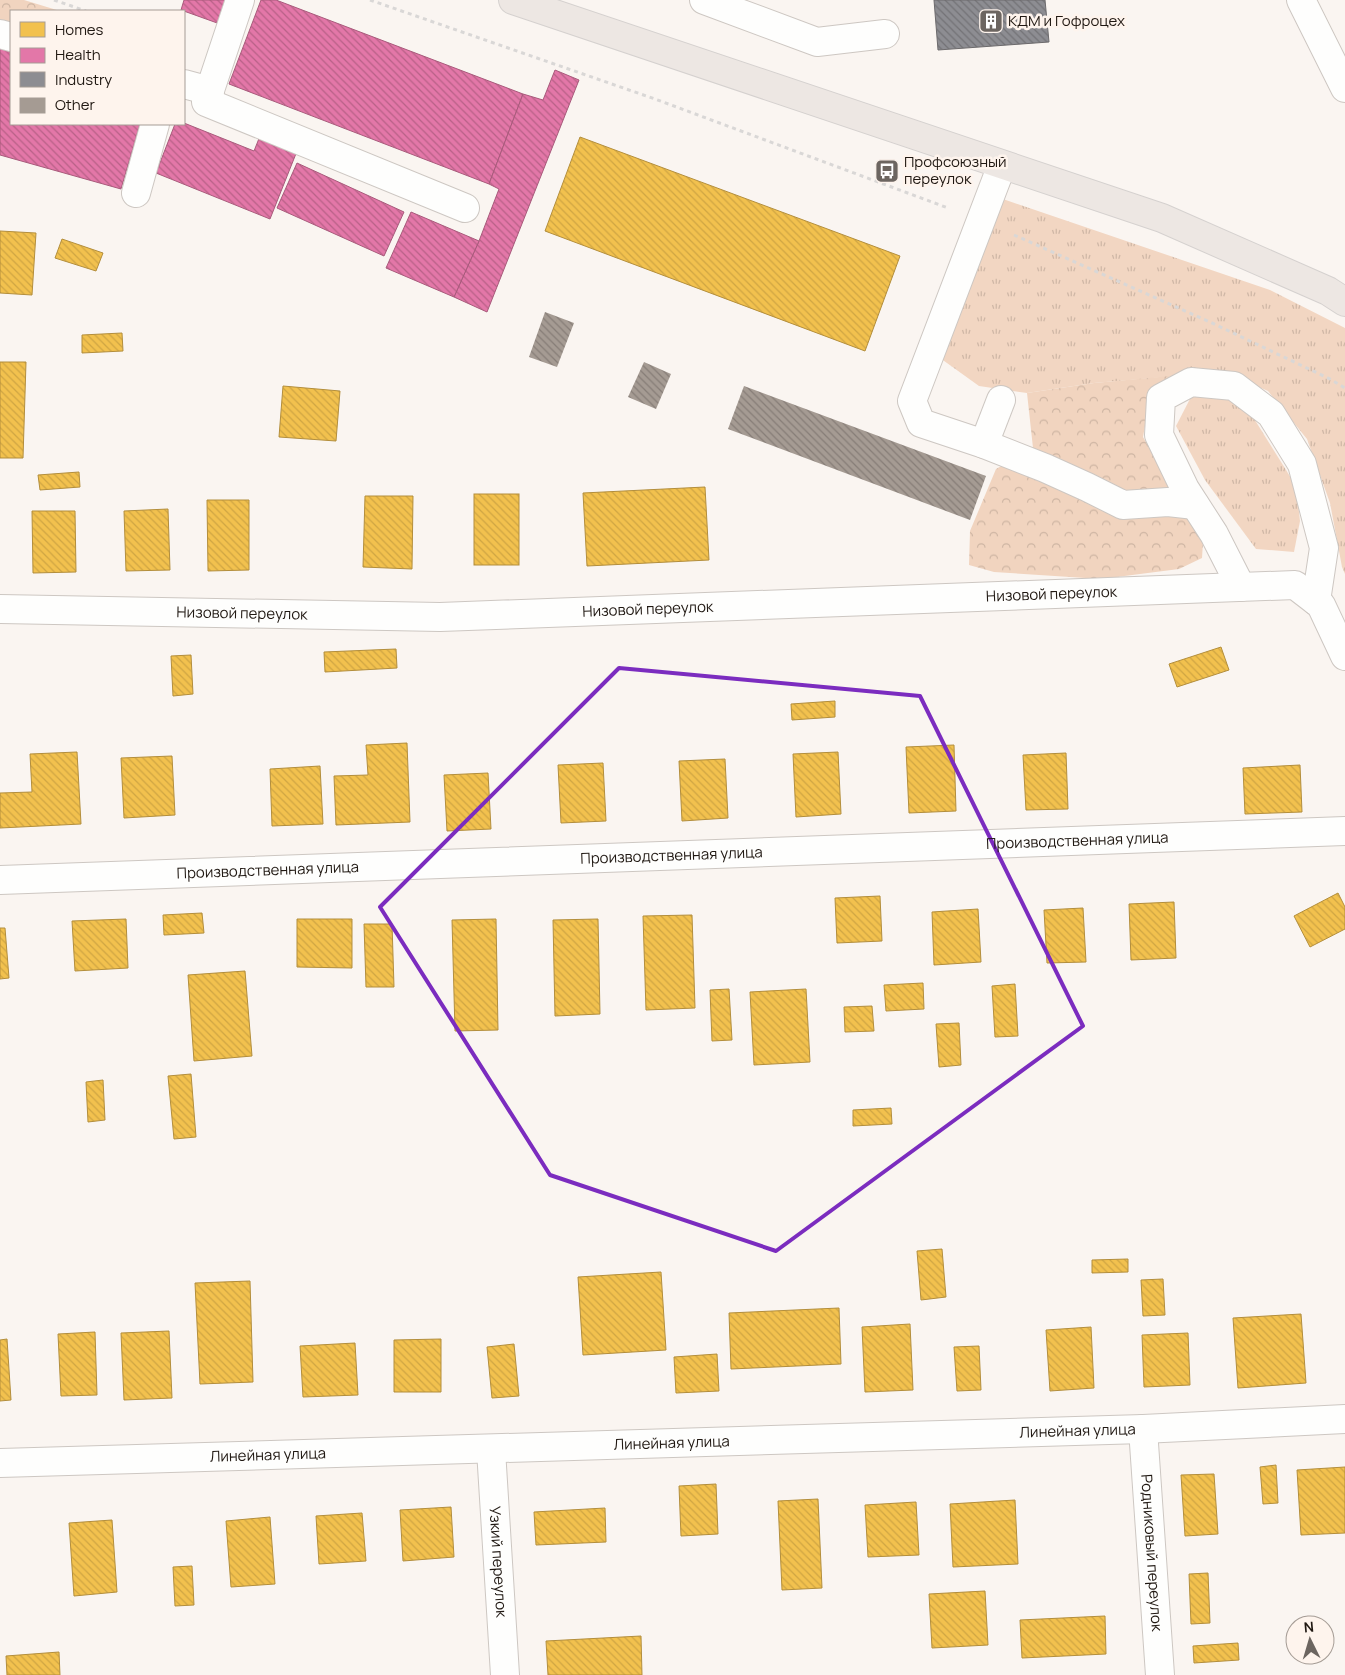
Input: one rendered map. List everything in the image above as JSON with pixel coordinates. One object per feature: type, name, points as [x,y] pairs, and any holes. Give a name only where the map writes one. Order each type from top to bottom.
[{"type":"main road","points":[[513,0],[1162,218],[1336,297]]},
{"type":"street","points":[[240,0],[206,102],[465,208]]},
{"type":"street","points":[[704,0],[817,42],[885,34]]},
{"type":"street","points":[[1301,0],[1345,88]]},
{"type":"street","points":[[185,84],[210,91]]},
{"type":"street","points":[[136,193],[154,125]]},
{"type":"street","points":[[1002,165],[912,401],[921,423],[984,444],[1088,487],[1123,505],[1168,502],[1195,505]]},
{"type":"street","points":[[1241,587],[1214,534],[1185,489],[1159,435],[1160,398],[1191,382],[1234,386],[1271,414],[1302,464],[1324,548],[1316,601],[1321,605],[1345,656]]},
{"type":"street","points":[[984,444],[1001,400]]},
{"type":"street","name":"Низовой переулок","points":[[0,609],[440,617],[1295,585],[1316,601]]},
{"type":"street","name":"Производственная улица","points":[[0,880],[1345,831]]},
{"type":"street","name":"Линейная улица","points":[[0,1463],[491,1450],[1143,1429],[1345,1419]]},
{"type":"street","name":"Родниковый переулок","points":[[1143,1429],[1160,1675]]},
{"type":"street","name":"Узкий переулок","points":[[491,1450],[505,1675]]},
{"type":"path","points":[[54,0],[83,10]]},
{"type":"path","points":[[370,0],[655,99],[981,221],[1210,322],[1345,388]]},
{"type":"highlighted area","points":[[619,668],[920,696],[1083,1026],[776,1251],[550,1175],[380,907]]},
{"type":"green space","points":[[0,0],[24,0],[57,10],[10,10],[10,30],[0,26]]},
{"type":"green space","points":[[1000,198],[1270,290],[1345,328],[1345,574],[1330,503],[1307,439],[1268,391],[1224,372],[1094,383],[1027,393],[979,386],[940,358]]},
{"type":"green space","points":[[1170,376],[1151,393],[1143,437],[1203,542],[1202,558],[1179,569],[1101,579],[994,572],[969,565],[970,531],[996,469],[1033,448],[1027,393],[1094,383]]},
{"type":"green space","points":[[1220,392],[1253,417],[1296,486],[1300,521],[1294,552],[1256,549],[1205,480],[1176,426],[1192,395]]},
{"type":"building: Homes","points":[[580,137],[900,256],[865,351],[545,231]]},
{"type":"building: Homes","points":[[0,231],[36,233],[32,295],[0,293]]},
{"type":"building: Homes","points":[[62,239],[103,253],[96,271],[55,258]]},
{"type":"building: Homes","points":[[122,333],[123,351],[82,353],[82,335]]},
{"type":"building: Homes","points":[[0,362],[26,362],[23,458],[0,458]]},
{"type":"building: Homes","points":[[283,386],[340,391],[336,441],[279,437]]},
{"type":"building: Homes","points":[[79,472],[80,487],[40,490],[38,475]]},
{"type":"building: Homes","points":[[705,487],[709,560],[587,566],[583,493]]},
{"type":"building: Homes","points":[[474,494],[519,494],[519,565],[474,565]]},
{"type":"building: Homes","points":[[365,496],[413,496],[412,569],[363,567]]},
{"type":"building: Homes","points":[[207,500],[249,500],[249,570],[208,571]]},
{"type":"building: Homes","points":[[168,509],[170,570],[126,571],[124,511]]},
{"type":"building: Homes","points":[[32,511],[75,511],[76,572],[33,573]]},
{"type":"building: Homes","points":[[1221,647],[1229,670],[1177,687],[1169,664]]},
{"type":"building: Homes","points":[[396,649],[397,668],[325,672],[324,652]]},
{"type":"building: Homes","points":[[191,655],[193,694],[173,696],[171,656]]},
{"type":"building: Homes","points":[[835,701],[835,717],[792,720],[791,704]]},
{"type":"building: Homes","points":[[407,743],[410,822],[336,825],[334,776],[368,775],[366,745]]},
{"type":"building: Homes","points":[[954,745],[956,811],[909,813],[906,747]]},
{"type":"building: Homes","points":[[77,752],[81,824],[0,828],[0,793],[32,792],[30,754]]},
{"type":"building: Homes","points":[[838,752],[841,814],[796,817],[793,754]]},
{"type":"building: Homes","points":[[1066,753],[1068,809],[1026,810],[1023,755]]},
{"type":"building: Homes","points":[[172,756],[175,815],[124,818],[121,758]]},
{"type":"building: Homes","points":[[725,759],[728,818],[682,821],[679,761]]},
{"type":"building: Homes","points":[[603,763],[606,821],[561,823],[558,765]]},
{"type":"building: Homes","points":[[1300,765],[1302,812],[1245,814],[1243,768]]},
{"type":"building: Homes","points":[[320,766],[323,824],[272,826],[270,769]]},
{"type":"building: Homes","points":[[488,773],[491,829],[447,831],[444,775]]},
{"type":"building: Homes","points":[[1338,893],[1345,907],[1345,929],[1310,947],[1294,916]]},
{"type":"building: Homes","points":[[880,896],[882,941],[837,943],[835,898]]},
{"type":"building: Homes","points":[[1174,902],[1176,958],[1131,960],[1129,904]]},
{"type":"building: Homes","points":[[1083,908],[1086,962],[1047,963],[1044,910]]},
{"type":"building: Homes","points":[[978,909],[981,962],[934,965],[932,912]]},
{"type":"building: Homes","points":[[202,913],[204,933],[164,935],[163,915]]},
{"type":"building: Homes","points":[[692,915],[695,1008],[646,1010],[643,916]]},
{"type":"building: Homes","points":[[126,919],[128,968],[75,971],[72,921]]},
{"type":"building: Homes","points":[[297,919],[352,919],[352,968],[297,967]]},
{"type":"building: Homes","points":[[496,919],[498,1030],[455,1031],[452,920]]},
{"type":"building: Homes","points":[[598,919],[600,1014],[555,1016],[553,920]]},
{"type":"building: Homes","points":[[364,924],[392,924],[394,987],[366,987]]},
{"type":"building: Homes","points":[[0,928],[5,928],[9,978],[0,979]]},
{"type":"building: Homes","points":[[245,971],[252,1056],[194,1061],[188,975]]},
{"type":"building: Homes","points":[[923,983],[924,1009],[886,1011],[884,985]]},
{"type":"building: Homes","points":[[1015,984],[1018,1036],[995,1037],[992,986]]},
{"type":"building: Homes","points":[[729,989],[732,1040],[712,1041],[710,990]]},
{"type":"building: Homes","points":[[806,989],[810,1062],[754,1065],[750,992]]},
{"type":"building: Homes","points":[[872,1006],[874,1031],[845,1032],[844,1007]]},
{"type":"building: Homes","points":[[959,1023],[961,1065],[939,1067],[936,1024]]},
{"type":"building: Homes","points":[[191,1074],[196,1137],[174,1139],[168,1076]]},
{"type":"building: Homes","points":[[103,1080],[105,1120],[88,1122],[86,1082]]},
{"type":"building: Homes","points":[[891,1108],[892,1124],[853,1126],[853,1110]]},
{"type":"building: Homes","points":[[942,1249],[946,1297],[921,1300],[917,1251]]},
{"type":"building: Homes","points":[[1128,1259],[1128,1272],[1092,1273],[1092,1260]]},
{"type":"building: Homes","points":[[661,1272],[666,1350],[583,1355],[578,1277]]},
{"type":"building: Homes","points":[[1163,1279],[1165,1315],[1143,1316],[1141,1280]]},
{"type":"building: Homes","points":[[250,1281],[253,1382],[200,1384],[195,1283]]},
{"type":"building: Homes","points":[[839,1308],[841,1364],[731,1369],[729,1313]]},
{"type":"building: Homes","points":[[1301,1314],[1306,1383],[1238,1388],[1233,1318]]},
{"type":"building: Homes","points":[[910,1324],[913,1390],[865,1392],[862,1327]]},
{"type":"building: Homes","points":[[1091,1327],[1094,1388],[1050,1391],[1046,1330]]},
{"type":"building: Homes","points":[[169,1331],[172,1398],[124,1400],[121,1333]]},
{"type":"building: Homes","points":[[95,1332],[97,1395],[61,1396],[58,1334]]},
{"type":"building: Homes","points":[[1188,1333],[1190,1385],[1144,1387],[1142,1335]]},
{"type":"building: Homes","points":[[7,1339],[11,1400],[0,1401],[0,1340]]},
{"type":"building: Homes","points":[[441,1339],[441,1392],[394,1392],[394,1340]]},
{"type":"building: Homes","points":[[355,1343],[358,1395],[303,1397],[300,1346]]},
{"type":"building: Homes","points":[[514,1344],[519,1396],[492,1398],[487,1347]]},
{"type":"building: Homes","points":[[979,1346],[981,1390],[957,1391],[954,1347]]},
{"type":"building: Homes","points":[[717,1354],[719,1391],[676,1393],[674,1357]]},
{"type":"building: Homes","points":[[1276,1465],[1278,1503],[1263,1504],[1260,1467]]},
{"type":"building: Homes","points":[[1345,1467],[1345,1533],[1301,1535],[1297,1470]]},
{"type":"building: Homes","points":[[1214,1474],[1218,1534],[1185,1536],[1181,1475]]},
{"type":"building: Homes","points":[[716,1484],[718,1534],[681,1536],[679,1486]]},
{"type":"building: Homes","points":[[818,1499],[822,1588],[782,1590],[778,1501]]},
{"type":"building: Homes","points":[[1015,1500],[1018,1564],[953,1567],[950,1504]]},
{"type":"building: Homes","points":[[916,1502],[919,1555],[868,1557],[865,1505]]},
{"type":"building: Homes","points":[[451,1507],[454,1557],[403,1561],[400,1510]]},
{"type":"building: Homes","points":[[605,1508],[606,1542],[536,1545],[534,1512]]},
{"type":"building: Homes","points":[[362,1513],[366,1561],[319,1564],[316,1516]]},
{"type":"building: Homes","points":[[270,1517],[275,1584],[231,1587],[226,1521]]},
{"type":"building: Homes","points":[[112,1520],[117,1592],[74,1596],[69,1523]]},
{"type":"building: Homes","points":[[192,1566],[194,1605],[175,1606],[173,1567]]},
{"type":"building: Homes","points":[[1208,1573],[1210,1623],[1191,1624],[1189,1574]]},
{"type":"building: Homes","points":[[985,1591],[988,1645],[932,1648],[929,1594]]},
{"type":"building: Homes","points":[[1105,1616],[1106,1654],[1022,1658],[1020,1620]]},
{"type":"building: Homes","points":[[641,1636],[642,1675],[548,1675],[546,1641]]},
{"type":"building: Homes","points":[[1238,1643],[1239,1660],[1194,1663],[1193,1646]]},
{"type":"building: Homes","points":[[59,1652],[60,1675],[7,1675],[6,1656]]},
{"type":"building: Health","points":[[184,0],[229,0],[220,24],[181,10]]},
{"type":"building: Health","points":[[261,0],[276,0],[523,94],[489,184],[229,84]]},
{"type":"building: Health","points":[[0,46],[10,50],[10,125],[140,125],[121,189],[0,155]]},
{"type":"building: Health","points":[[555,70],[579,80],[487,312],[454,297],[479,241],[499,189],[489,184],[523,94],[543,100]]},
{"type":"building: Health","points":[[185,123],[254,151],[262,131],[299,146],[270,219],[156,173],[175,125],[185,125]]},
{"type":"building: Health","points":[[297,163],[404,212],[384,256],[277,208]]},
{"type":"building: Health","points":[[411,212],[479,241],[454,297],[386,268]]},
{"type":"building: Industry","name":"КДМ и Гофроцех","points":[[934,0],[1045,0],[1049,42],[938,50]]},
{"type":"building: Other","points":[[545,312],[574,323],[557,367],[529,357]]},
{"type":"building: Other","points":[[644,362],[671,374],[656,409],[628,397]]},
{"type":"building: Other","points":[[744,386],[986,476],[970,520],[728,429]]},
{"type":"place","name":"КДМ и Гофроцех","points":[[991,21]]},
{"type":"place","name":"Профсоюзный переулок","points":[[887,171]]}]
